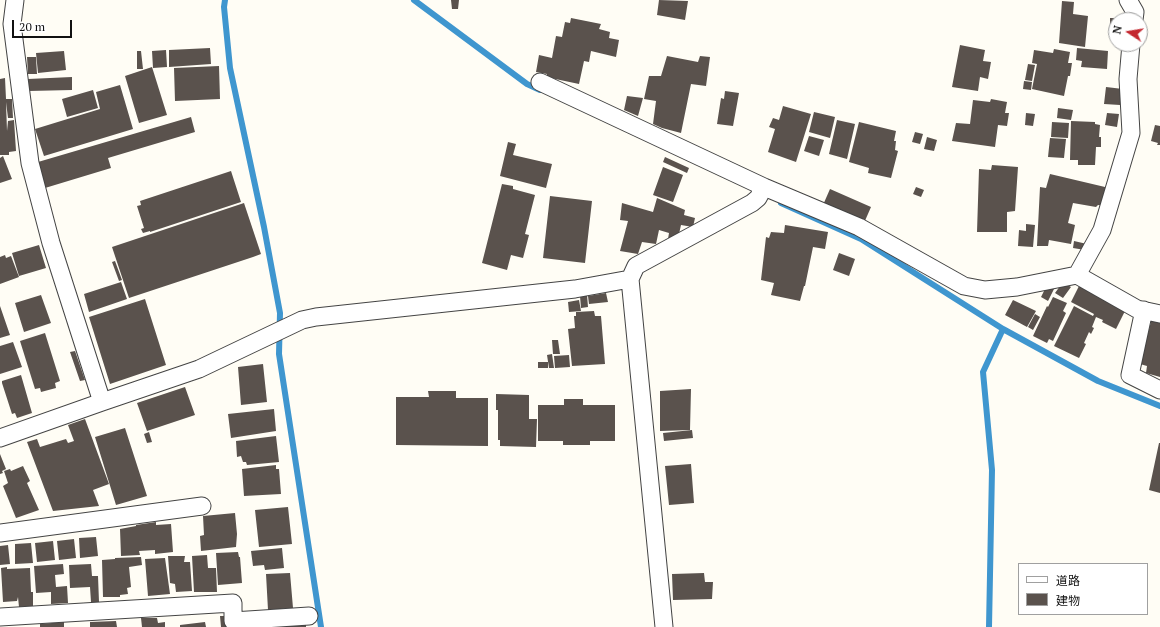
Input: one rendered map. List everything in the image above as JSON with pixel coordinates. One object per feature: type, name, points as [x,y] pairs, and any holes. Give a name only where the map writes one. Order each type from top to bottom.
[{"type":"street","points":[[15,0],[12,24],[30,163],[51,243],[102,402]]},
{"type":"street","points":[[1128,0],[1134,12]]},
{"type":"street","points":[[1076,275],[1102,230],[1130,132],[1128,79],[1130,52]]},
{"type":"street","points":[[540,82],[762,192],[859,227],[964,286],[985,290],[1017,287],[1076,275],[1137,309],[1152,312],[1130,375],[1160,390]]},
{"type":"street","points":[[664,627],[630,279],[636,266],[752,203],[762,192]]},
{"type":"street","points":[[0,438],[199,370],[302,320],[316,317],[575,289],[630,279]]},
{"type":"street","points":[[0,533],[202,506]]},
{"type":"street","points":[[0,617],[233,603],[233,621],[308,616]]},
{"type":"building","points":[[451,0],[459,0],[458,9],[452,9]]},
{"type":"building","points":[[659,0],[688,1],[685,20],[657,15]]},
{"type":"building","points":[[1062,1],[1074,2],[1073,14],[1088,16],[1085,47],[1059,43]]},
{"type":"building","points":[[571,18],[601,24],[599,29],[610,32],[609,38],[619,40],[616,57],[591,51],[589,62],[584,61],[579,84],[546,77],[547,74],[536,72],[539,55],[552,58],[556,36],[562,37],[565,22],[570,23]]},
{"type":"building","points":[[960,45],[985,50],[983,61],[991,62],[988,79],[980,77],[978,91],[952,87]]},
{"type":"building","points":[[210,48],[211,64],[169,67],[169,50]]},
{"type":"building","points":[[1077,48],[1108,51],[1107,69],[1081,67],[1082,61],[1076,60]]},
{"type":"building","points":[[1054,49],[1070,52],[1068,63],[1072,63],[1064,96],[1032,89],[1037,64],[1032,63],[1034,50],[1053,53]]},
{"type":"building","points":[[166,50],[167,67],[153,68],[152,51]]},
{"type":"building","points":[[64,51],[66,70],[38,73],[36,53]]},
{"type":"building","points":[[137,51],[141,51],[143,69],[137,69]]},
{"type":"building","points":[[667,56],[698,62],[700,56],[710,57],[706,86],[691,84],[681,133],[653,124],[656,101],[644,99],[649,76],[661,76]]},
{"type":"building","points":[[27,57],[36,57],[37,74],[28,74]]},
{"type":"building","points":[[1028,64],[1035,65],[1032,81],[1025,80]]},
{"type":"building","points":[[219,66],[220,99],[175,101],[174,68]]},
{"type":"building","points":[[152,67],[167,115],[139,123],[125,76]]},
{"type":"building","points":[[72,77],[72,90],[29,91],[28,79]]},
{"type":"building","points":[[5,78],[6,99],[12,99],[13,118],[8,118],[6,102],[7,131],[8,121],[14,120],[16,151],[9,152],[9,155],[0,155],[0,79]]},
{"type":"building","points":[[1024,81],[1032,82],[1031,90],[1023,89]]},
{"type":"building","points":[[120,85],[133,129],[44,156],[35,129],[100,109],[96,92]]},
{"type":"building","points":[[1106,87],[1123,89],[1120,105],[1104,104]]},
{"type":"building","points":[[93,90],[98,108],[67,117],[62,99]]},
{"type":"building","points":[[725,91],[739,93],[733,126],[717,124],[721,98],[724,99]]},
{"type":"building","points":[[627,96],[643,98],[638,116],[624,110]]},
{"type":"building","points":[[991,99],[1007,102],[1005,113],[1009,113],[1007,126],[998,125],[995,147],[952,141],[956,123],[970,124],[973,100],[990,102]]},
{"type":"building","points":[[783,106],[811,114],[796,162],[768,152],[775,129],[769,127],[773,118],[779,120]]},
{"type":"building","points":[[1058,108],[1073,110],[1071,120],[1057,118]]},
{"type":"building","points":[[814,112],[835,117],[830,138],[809,132]]},
{"type":"building","points":[[1026,113],[1035,114],[1033,126],[1025,125]]},
{"type":"building","points":[[1107,113],[1119,114],[1117,127],[1105,125]]},
{"type":"building","points":[[191,117],[195,132],[108,158],[111,168],[45,188],[38,162]]},
{"type":"building","points":[[837,120],[855,124],[847,159],[829,154]]},
{"type":"building","points":[[1071,121],[1095,122],[1095,124],[1100,125],[1099,137],[1101,137],[1101,147],[1096,147],[1095,165],[1078,165],[1078,160],[1070,160]]},
{"type":"building","points":[[859,122],[896,131],[894,141],[896,141],[895,150],[898,151],[891,178],[868,173],[869,168],[849,162]]},
{"type":"building","points":[[1052,122],[1069,123],[1068,138],[1051,137]]},
{"type":"building","points":[[1155,125],[1160,126],[1160,145],[1157,145],[1158,143],[1151,141]]},
{"type":"building","points":[[915,132],[923,134],[920,144],[912,142]]},
{"type":"building","points":[[809,136],[824,140],[819,156],[804,151]]},
{"type":"building","points":[[927,137],[937,140],[934,151],[924,149]]},
{"type":"building","points":[[1050,138],[1066,139],[1064,158],[1048,157]]},
{"type":"building","points":[[508,142],[516,144],[513,155],[552,164],[546,188],[500,176]]},
{"type":"building","points":[[3,156],[12,179],[0,183],[0,158]]},
{"type":"building","points":[[665,157],[689,168],[687,173],[663,162]]},
{"type":"building","points":[[992,165],[1018,167],[1015,211],[1007,212],[1007,232],[977,232],[979,169],[991,170]]},
{"type":"building","points":[[663,167],[683,175],[673,202],[653,195]]},
{"type":"building","points":[[231,171],[241,202],[143,233],[141,229],[144,228],[137,206],[141,205],[140,201]]},
{"type":"building","points":[[1050,174],[1105,187],[1111,193],[1106,206],[1098,205],[1096,207],[1073,203],[1068,223],[1075,225],[1071,244],[1049,240],[1048,246],[1037,246],[1040,187],[1046,188]]},
{"type":"building","points":[[502,184],[513,186],[513,189],[535,195],[525,234],[529,235],[523,258],[511,255],[507,270],[482,263]]},
{"type":"building","points":[[916,187],[924,190],[921,197],[913,194]]},
{"type":"building","points":[[830,189],[871,207],[864,223],[823,205]]},
{"type":"building","points":[[550,196],[592,201],[585,263],[543,258]]},
{"type":"building","points":[[657,198],[685,210],[684,215],[695,218],[693,227],[681,225],[679,234],[668,239],[669,233],[659,230],[656,244],[642,242],[638,254],[620,251],[628,221],[620,220],[622,203],[653,212]]},
{"type":"building","points":[[244,203],[261,254],[129,298],[112,247]]},
{"type":"building","points":[[1026,224],[1035,225],[1033,247],[1018,246],[1019,230],[1026,231]]},
{"type":"building","points":[[785,225],[828,232],[825,249],[813,247],[805,286],[800,301],[771,295],[774,283],[761,280],[766,237],[769,238],[771,232],[784,233]]},
{"type":"building","points":[[1074,241],[1087,244],[1085,250],[1073,248]]},
{"type":"building","points":[[39,245],[46,268],[19,276],[12,253]]},
{"type":"building","points":[[839,253],[855,259],[849,276],[833,270]]},
{"type":"building","points":[[5,255],[6,258],[11,256],[19,277],[0,284],[0,257]]},
{"type":"building","points":[[115,261],[122,280],[119,281],[112,262]]},
{"type":"building","points":[[121,282],[127,299],[89,312],[84,294]]},
{"type":"building","points":[[1063,282],[1071,287],[1063,298],[1055,293]]},
{"type":"building","points":[[1080,284],[1126,309],[1116,329],[1102,322],[1103,320],[1096,317],[1092,327],[1094,328],[1091,334],[1089,332],[1084,343],[1086,344],[1079,358],[1054,346],[1074,306],[1093,316],[1094,314],[1071,302]]},
{"type":"building","points":[[1047,285],[1054,289],[1048,301],[1041,297]]},
{"type":"building","points":[[606,293],[608,302],[589,304],[588,296]]},
{"type":"building","points":[[41,295],[51,323],[24,332],[15,303]]},
{"type":"building","points":[[587,295],[588,307],[581,308],[580,296]]},
{"type":"building","points":[[1053,297],[1067,303],[1063,311],[1066,313],[1053,341],[1049,339],[1047,343],[1033,336],[1047,306],[1048,307]]},
{"type":"building","points":[[145,299],[166,365],[110,384],[89,317]]},
{"type":"building","points":[[579,300],[581,311],[569,312],[568,302]]},
{"type":"building","points":[[1013,300],[1036,311],[1027,327],[1005,315]]},
{"type":"building","points":[[0,306],[10,335],[0,338]]},
{"type":"building","points":[[594,311],[595,316],[601,316],[605,364],[572,366],[568,329],[575,328],[574,316],[576,316],[576,312]]},
{"type":"building","points":[[1035,314],[1040,317],[1033,330],[1028,327]]},
{"type":"building","points":[[1152,318],[1160,320],[1160,377],[1146,373],[1147,366],[1140,364]]},
{"type":"building","points":[[45,333],[60,381],[55,383],[56,388],[41,392],[40,388],[35,389],[20,341]]},
{"type":"building","points":[[552,340],[558,340],[560,354],[553,354]]},
{"type":"building","points":[[13,342],[22,367],[0,374],[0,346]]},
{"type":"building","points":[[75,351],[85,380],[80,381],[70,352]]},
{"type":"building","points":[[552,354],[554,368],[549,368],[547,355]]},
{"type":"building","points":[[569,355],[570,367],[555,368],[554,356]]},
{"type":"building","points":[[538,362],[548,362],[548,368],[538,368]]},
{"type":"building","points":[[263,364],[267,402],[241,405],[238,367]]},
{"type":"building","points":[[21,375],[32,413],[17,418],[15,413],[12,414],[2,381]]},
{"type":"building","points":[[185,387],[195,415],[147,431],[137,403]]},
{"type":"building","points":[[691,389],[690,430],[660,431],[660,391]]},
{"type":"building","points":[[428,391],[456,391],[456,398],[488,398],[488,446],[396,445],[396,397],[429,397]]},
{"type":"building","points":[[496,394],[529,395],[529,419],[537,419],[536,447],[500,446],[500,440],[498,440],[498,410],[496,410]]},
{"type":"building","points":[[564,399],[583,399],[583,405],[615,405],[615,441],[590,441],[590,445],[563,445],[563,441],[538,441],[538,405],[564,405]]},
{"type":"building","points":[[274,409],[276,431],[231,438],[228,414]]},
{"type":"building","points":[[85,419],[109,484],[93,490],[99,506],[53,511],[27,442],[37,439],[40,447],[66,439],[68,443],[74,441],[68,425]]},
{"type":"building","points":[[125,428],[147,496],[116,505],[95,437]]},
{"type":"building","points":[[692,430],[693,438],[664,441],[663,433]]},
{"type":"building","points":[[149,432],[152,442],[147,443],[144,434]]},
{"type":"building","points":[[276,436],[279,462],[247,465],[246,462],[243,462],[241,456],[237,457],[236,441]]},
{"type":"building","points":[[1160,443],[1160,493],[1149,490]]},
{"type":"building","points":[[0,454],[6,469],[0,474]]},
{"type":"building","points":[[691,464],[694,503],[669,505],[665,466]]},
{"type":"building","points":[[276,465],[276,469],[279,469],[281,494],[244,496],[242,469]]},
{"type":"building","points":[[23,466],[30,481],[27,483],[39,510],[16,518],[3,486],[8,483],[4,471],[10,469],[11,471]]},
{"type":"building","points":[[288,507],[292,544],[259,547],[255,510]]},
{"type":"building","points":[[235,513],[237,534],[236,547],[201,551],[200,536],[204,535],[203,516]]},
{"type":"building","points":[[156,522],[156,525],[171,524],[173,552],[155,554],[155,550],[139,551],[140,555],[121,556],[120,529]]},
{"type":"building","points":[[96,537],[98,556],[80,558],[79,538]]},
{"type":"building","points":[[74,539],[76,558],[59,560],[57,541]]},
{"type":"building","points":[[53,541],[55,560],[37,562],[35,543]]},
{"type":"building","points":[[31,543],[33,563],[15,564],[15,544]]},
{"type":"building","points":[[8,545],[10,564],[0,565],[0,546]]},
{"type":"building","points":[[282,548],[284,568],[265,570],[264,565],[253,566],[251,551]]},
{"type":"building","points":[[238,552],[240,557],[242,583],[218,585],[216,553]]},
{"type":"building","points":[[207,555],[208,568],[216,568],[217,592],[194,592],[192,556]]},
{"type":"building","points":[[168,556],[185,556],[184,562],[190,562],[192,591],[176,592],[175,584],[170,583]]},
{"type":"building","points":[[141,557],[142,565],[129,567],[131,587],[127,588],[128,594],[120,595],[120,597],[103,597],[102,560]]},
{"type":"building","points":[[165,558],[170,594],[148,596],[145,559]]},
{"type":"building","points":[[63,564],[64,574],[55,575],[56,587],[67,586],[68,603],[51,604],[51,592],[36,593],[34,566]]},
{"type":"building","points":[[91,564],[92,576],[98,576],[99,602],[91,602],[90,587],[70,588],[69,565]]},
{"type":"building","points":[[7,567],[7,569],[30,568],[33,606],[19,607],[18,597],[17,601],[3,602],[1,568]]},
{"type":"building","points":[[290,573],[293,608],[268,610],[266,574]]},
{"type":"building","points":[[704,573],[705,582],[713,582],[712,599],[673,600],[672,574]]},
{"type":"building","points":[[220,616],[230,616],[230,627],[221,627]]},
{"type":"building","points":[[141,618],[157,618],[158,623],[165,622],[165,627],[142,627]]},
{"type":"building","points":[[116,621],[117,627],[90,627],[90,622]]},
{"type":"building","points":[[64,622],[64,627],[40,627],[40,624]]},
{"type":"building","points":[[205,622],[206,627],[180,627],[180,625]]},
{"type":"building","points":[[306,623],[306,627],[279,627],[279,625]]},
{"type":"waterway","points":[[225,0],[224,7],[230,68],[264,227],[280,313],[279,354],[321,627]]},
{"type":"waterway","points":[[414,0],[527,84],[540,90]]},
{"type":"waterway","points":[[781,203],[861,239],[1003,329],[1098,381],[1160,406]]},
{"type":"waterway","points":[[989,627],[992,470],[983,372],[1003,329]]}]
